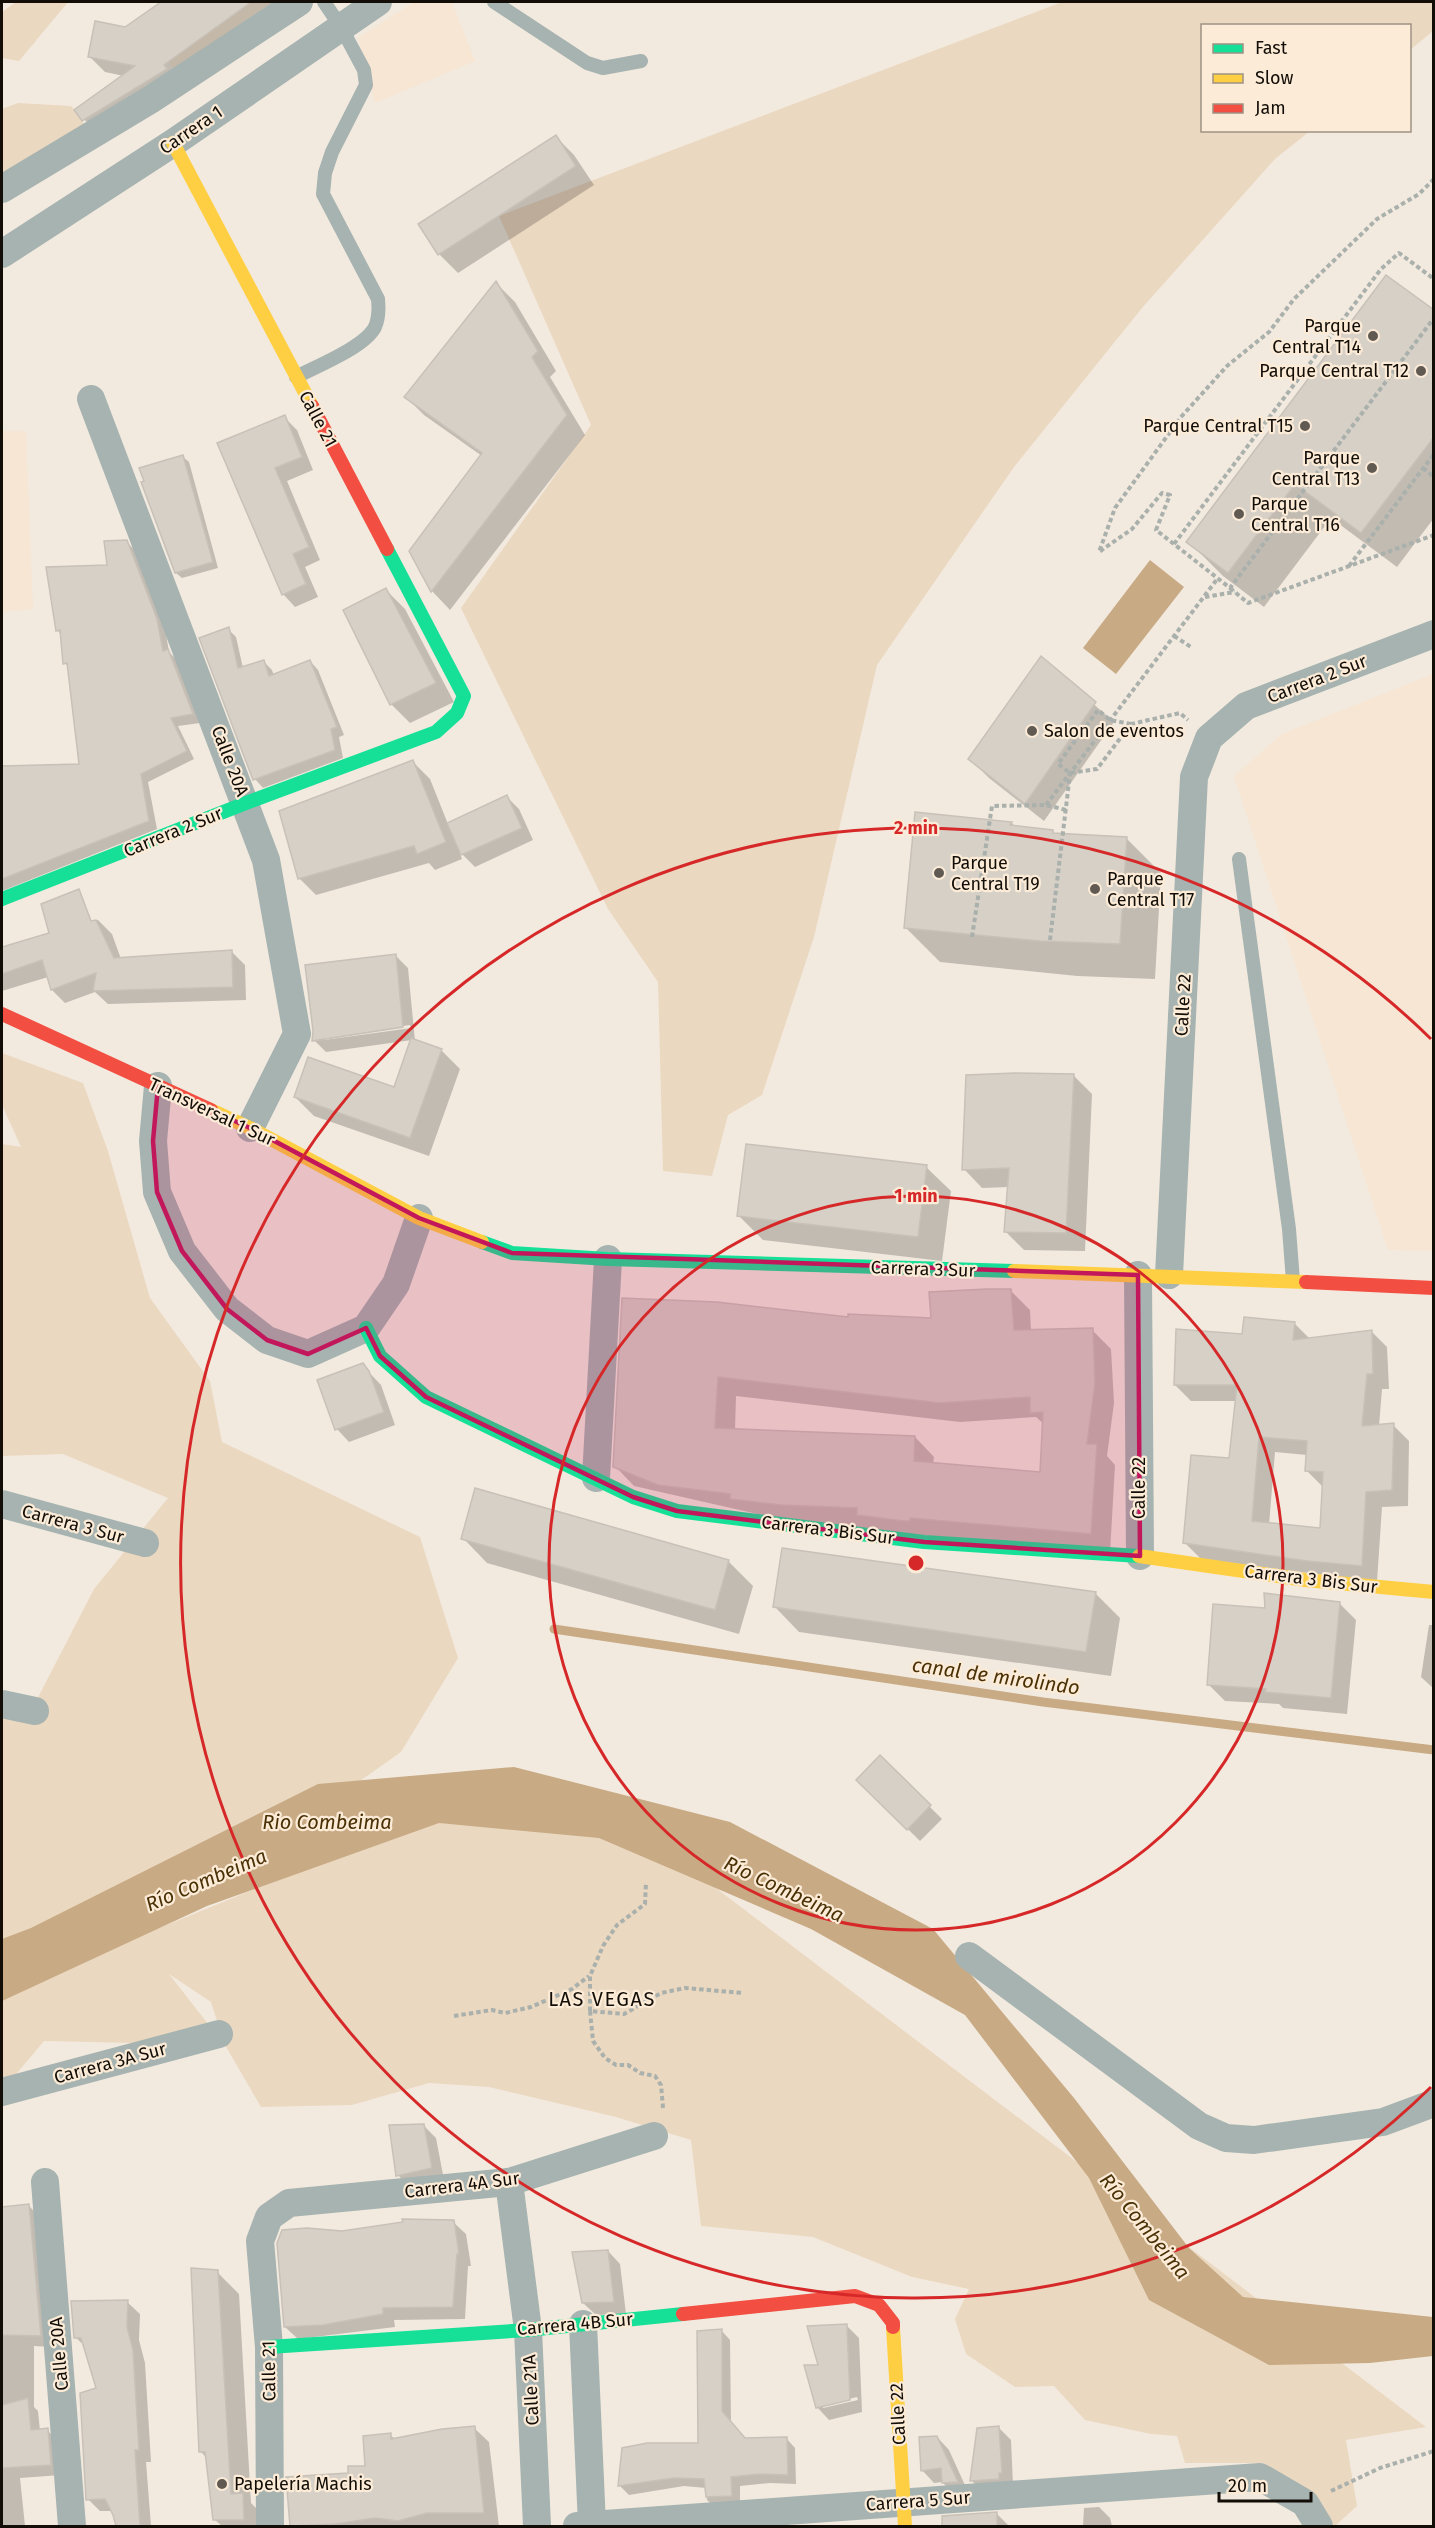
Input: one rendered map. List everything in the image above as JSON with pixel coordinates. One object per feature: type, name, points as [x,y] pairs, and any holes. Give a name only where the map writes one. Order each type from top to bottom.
[{"type":"street","points":[[2,189],[150,100],[299,2]]},
{"type":"street","name":"Carrera 1","points":[[2,254],[173,143],[378,2]]},
{"type":"street","name":"Calle 21","points":[[173,143],[464,696]]},
{"type":"street","name":"Calle 20A","points":[[91,399],[266,860],[297,1034],[250,1128]]},
{"type":"street","name":"Carrera 2 Sur","points":[[1209,738],[1246,706],[1434,634]]},
{"type":"street","name":"Carrera 2 Sur","points":[[2,899],[246,803],[436,732],[457,713],[464,696]]},
{"type":"street","name":"Calle 22","points":[[1169,1275],[1194,777],[1209,738]]},
{"type":"street","name":"Transversal 1 Sur","points":[[2,1014],[250,1128],[419,1218]]},
{"type":"street","points":[[158,1086],[153,1141],[157,1192],[182,1251],[227,1309],[267,1340],[309,1354],[366,1328],[396,1284],[419,1218]]},
{"type":"street","name":"Carrera 3 Sur","points":[[419,1218],[512,1253],[608,1259],[1169,1275],[1293,1283],[1434,1288]]},
{"type":"street","points":[[596,1478],[608,1259]]},
{"type":"street","name":"Calle 22","points":[[1138,1275],[1140,1556]]},
{"type":"street","name":"Carrera 3 Bis Sur","points":[[366,1328],[380,1356],[426,1397],[633,1497],[677,1511],[924,1542],[1140,1556],[1305,1580],[1434,1592]]},
{"type":"street","name":"Carrera 3 Sur","points":[[2,1504],[145,1543]]},
{"type":"street","points":[[2,1704],[35,1711]]},
{"type":"street","points":[[969,1956],[1199,2126],[1226,2138],[1254,2140],[1383,2122],[1434,2103]]},
{"type":"street","name":"Carrera 3A Sur","points":[[2,2092],[219,2034]]},
{"type":"street","name":"Carrera 4A Sur","points":[[269,2217],[289,2203],[509,2182],[659,2123]]},
{"type":"street","name":"Calle 20A","points":[[45,2182],[72,2526]]},
{"type":"street","name":"Calle 21A","points":[[509,2182],[528,2330],[537,2526]]},
{"type":"street","name":"Calle 21","points":[[269,2217],[260,2241],[269,2347],[270,2526]]},
{"type":"street","name":"Carrera 4B Sur","points":[[269,2347],[528,2330],[855,2296],[879,2305]]},
{"type":"street","name":"Calle 22","points":[[879,2305],[893,2323],[904,2514]]},
{"type":"street","points":[[583,2324],[584,2526]]},
{"type":"street","name":"Carrera 5 Sur","points":[[584,2526],[904,2514],[1260,2477],[1312,2515]]},
{"type":"lane","points":[[296,377],[359,343],[374,328],[379,314],[378,299],[323,194],[325,173],[332,152],[366,86],[364,70],[341,27],[324,2]]},
{"type":"lane","points":[[494,2],[587,63],[603,68],[641,61]]},
{"type":"lane","points":[[1239,859],[1288,1229],[1293,1283]]},
{"type":"path","points":[[1434,179],[1419,194],[1377,219],[1294,299],[1269,332],[1227,366],[1181,417],[1115,508],[1099,552],[1132,529],[1162,493],[1170,495],[1156,530],[1248,603],[1434,535]]},
{"type":"path","points":[[1174,544],[1381,269],[1399,253],[1434,279]]},
{"type":"path","points":[[1230,588],[1434,318]]},
{"type":"path","points":[[1348,567],[1434,454]]},
{"type":"path","points":[[1423,468],[1434,477]]},
{"type":"path","points":[[1046,805],[1218,578]]},
{"type":"path","points":[[1204,597],[1235,592]]},
{"type":"path","points":[[1174,636],[1191,647]]},
{"type":"path","points":[[1131,724],[1097,769],[1070,773],[1058,764],[1098,710],[1110,720],[1131,724],[1180,713],[1209,738]]},
{"type":"path","points":[[1050,940],[1070,773]]},
{"type":"path","points":[[972,937],[992,806],[1046,805],[1066,810]]},
{"type":"path","points":[[646,1882],[645,1904],[617,1925],[603,1946],[590,1976],[590,2011],[593,2041],[605,2058],[616,2065],[628,2065],[639,2073],[655,2076],[661,2085],[659,2123]]},
{"type":"path","points":[[454,2016],[492,2010],[505,2013],[531,2007],[572,1989],[590,1976]]},
{"type":"path","points":[[590,2011],[624,2014],[661,1993],[685,1988],[743,1993]]},
{"type":"path","points":[[1312,2515],[1380,2468],[1434,2451]]},
{"type":"highlighted area","points":[[158,1086],[250,1128],[419,1218],[512,1253],[1138,1275],[1140,1556],[924,1542],[677,1511],[633,1497],[426,1397],[380,1356],[366,1328],[308,1354],[267,1340],[227,1309],[182,1251],[157,1192],[153,1141]]},
{"type":"shaded area","points":[[16,2],[68,2],[19,61],[2,58],[2,12]]},
{"type":"shaded area","points":[[161,2],[272,2],[174,69],[137,18]]},
{"type":"shaded area","points":[[414,2],[452,2],[475,61],[375,103],[358,38]]},
{"type":"shaded area","points":[[1062,2],[1433,2],[1433,31],[1411,49],[1411,24],[1201,24],[1201,132],[1309,132],[1275,159],[1142,308],[1014,467],[877,665],[814,937],[762,1095],[728,1115],[712,1176],[663,1171],[658,982],[608,909],[461,608],[591,425],[499,216]]},
{"type":"shaded area","points":[[18,103],[71,106],[88,129],[2,187],[2,109]]},
{"type":"shaded area","points":[[2,431],[26,431],[33,609],[2,612]]},
{"type":"shaded area","points":[[1433,674],[1433,1251],[1388,1250],[1234,776],[1282,734]]},
{"type":"shaded area","points":[[2,1053],[83,1083],[108,1151],[150,1298],[210,1381],[222,1442],[420,1537],[458,1658],[401,1752],[142,1935],[257,1888],[453,1815],[638,1829],[1426,2427],[1346,2440],[1357,2506],[1335,2526],[1317,2507],[1263,2463],[1185,2463],[1177,2436],[1151,2434],[1085,2420],[1054,2386],[1015,2387],[966,2354],[955,2319],[969,2289],[912,2277],[813,2237],[701,2226],[691,2140],[616,2117],[489,2087],[429,2083],[352,2105],[261,2107],[225,2045],[44,2041],[2,2091],[2,1718],[33,1707],[94,1589],[168,1498],[63,1454],[2,1456],[2,1144],[21,1147],[2,1105]],"holes":[[[169,1974],[211,2002],[224,2043]]]},
{"type":"water","points":[[1150,560],[1184,587],[1116,674],[1083,648]]},
{"type":"water","name":"Rio Combeima","points":[[514,1767],[730,1822],[933,1929],[1074,2098],[1189,2248],[1243,2297],[1433,2317],[1433,2356],[1370,2363],[1269,2365],[1149,2300],[1089,2178],[965,2015],[811,1929],[599,1838],[439,1823],[207,1906],[2,2001],[2,1939],[31,1928],[318,1784]]},
{"type":"building","points":[[161,2],[251,2],[164,65],[167,69],[82,121],[74,110],[135,66],[88,57],[95,21],[125,27]]},
{"type":"building","points":[[556,135],[576,166],[438,255],[418,224]]},
{"type":"building","points":[[1386,275],[1434,310],[1434,437],[1361,533],[1295,484],[1228,573],[1186,542]]},
{"type":"building","points":[[496,281],[538,351],[532,357],[567,415],[431,592],[409,551],[482,453],[404,397]]},
{"type":"building","points":[[285,415],[302,457],[275,468],[309,547],[293,554],[306,584],[282,595],[217,443]]},
{"type":"building","points":[[183,455],[213,562],[175,573],[141,482],[144,481],[139,468]]},
{"type":"building","points":[[127,540],[157,619],[163,651],[168,649],[193,714],[171,718],[187,751],[141,774],[149,821],[2,879],[2,766],[79,764],[67,663],[63,664],[60,630],[56,631],[46,567],[107,565],[104,541]]},
{"type":"building","points":[[386,588],[436,683],[390,705],[343,610]]},
{"type":"building","points":[[229,627],[238,668],[264,660],[269,676],[310,660],[337,727],[331,729],[335,750],[253,780],[199,638]]},
{"type":"building","name":"Salon de eventos","points":[[1041,656],[1096,702],[1025,804],[968,759]]},
{"type":"building","points":[[413,760],[446,842],[417,854],[414,846],[298,879],[279,811]]},
{"type":"building","points":[[507,795],[522,828],[461,855],[447,823]]},
{"type":"building","points":[[915,812],[1012,822],[1010,825],[1053,830],[1053,833],[1127,837],[1120,944],[1040,941],[904,928]]},
{"type":"building","points":[[79,889],[91,921],[96,920],[114,958],[232,950],[233,987],[93,991],[96,973],[51,990],[42,960],[2,974],[2,947],[49,933],[41,904]]},
{"type":"building","points":[[396,954],[403,1027],[312,1041],[313,1031],[305,965]]},
{"type":"building","points":[[411,1038],[442,1049],[410,1138],[294,1097],[308,1057],[394,1087]]},
{"type":"building","points":[[1074,1074],[1066,1233],[1004,1232],[1009,1168],[962,1170],[966,1075]]},
{"type":"building","points":[[746,1144],[927,1165],[918,1237],[737,1216]]},
{"type":"building","points":[[1011,1289],[1014,1330],[1093,1328],[1095,1383],[1087,1444],[1097,1444],[1091,1534],[910,1518],[910,1521],[904,1521],[857,1515],[857,1508],[781,1505],[730,1499],[730,1494],[658,1485],[613,1467],[622,1298],[717,1302],[848,1317],[848,1314],[931,1318],[929,1292]],"holes":[[[718,1377],[940,1403],[1030,1397],[1030,1413],[1043,1412],[1040,1472],[914,1461],[915,1436],[715,1428]]]},
{"type":"building","points":[[1244,1317],[1295,1322],[1293,1340],[1372,1330],[1373,1374],[1367,1374],[1362,1426],[1394,1423],[1392,1490],[1366,1492],[1362,1566],[1307,1561],[1183,1543],[1191,1455],[1229,1458],[1237,1385],[1174,1385],[1176,1329],[1242,1334]],"holes":[[[1259,1437],[1307,1441],[1305,1471],[1323,1472],[1320,1528],[1252,1521]]]},
{"type":"building","points":[[363,1363],[369,1371],[384,1412],[335,1430],[317,1380]]},
{"type":"building","points":[[475,1488],[729,1560],[715,1610],[461,1539]]},
{"type":"building","points":[[782,1548],[1096,1592],[1086,1652],[773,1607]]},
{"type":"building","points":[[1264,1593],[1340,1602],[1331,1698],[1265,1692],[1266,1689],[1207,1685],[1213,1604],[1265,1608]]},
{"type":"building","points":[[880,1755],[931,1805],[907,1830],[856,1780]]},
{"type":"building","points":[[424,2124],[432,2168],[396,2176],[389,2125]]},
{"type":"building","points":[[29,2204],[41,2336],[2,2335],[2,2207]]},
{"type":"building","points":[[402,2219],[454,2220],[459,2254],[457,2254],[453,2307],[383,2308],[383,2314],[323,2325],[284,2327],[277,2243],[282,2230],[307,2228],[342,2231],[403,2222]]},
{"type":"building","points":[[608,2250],[614,2302],[582,2303],[572,2252]]},
{"type":"building","points":[[191,2268],[218,2270],[231,2494],[243,2493],[244,2520],[213,2520],[205,2452],[199,2452]]},
{"type":"building","points":[[128,2300],[127,2327],[133,2350],[139,2450],[135,2450],[140,2526],[116,2526],[105,2499],[86,2500],[80,2393],[96,2388],[81,2338],[74,2338],[71,2301]]},
{"type":"building","points":[[847,2324],[850,2400],[816,2408],[804,2365],[818,2365],[807,2326]]},
{"type":"building","points":[[722,2329],[722,2411],[745,2438],[787,2437],[788,2475],[760,2474],[731,2477],[732,2496],[706,2497],[704,2479],[674,2478],[618,2486],[622,2448],[647,2443],[698,2443],[697,2331]]},
{"type":"building","points":[[28,2398],[31,2430],[48,2428],[51,2465],[2,2468],[2,2405]]},
{"type":"building","points":[[475,2426],[484,2513],[427,2513],[398,2521],[375,2518],[335,2524],[290,2526],[286,2477],[348,2473],[348,2466],[365,2466],[363,2436],[391,2433],[391,2439],[442,2429]]},
{"type":"building","points":[[999,2426],[1002,2473],[999,2473],[999,2479],[970,2481],[977,2428]]},
{"type":"building","points":[[937,2436],[958,2482],[942,2483],[941,2468],[921,2471],[919,2437]]},
{"type":"building","points":[[997,2512],[997,2526],[942,2526],[942,2516]]},
{"type":"waterway","name":"canal de mirolindo","points":[[554,1629],[1043,1702],[1434,1750]]},
{"type":"traffic: fast","points":[[2,899],[246,803],[436,732],[457,713],[464,696],[387,549]]},
{"type":"traffic: fast","points":[[482,1242],[512,1253],[608,1259],[1014,1271]]},
{"type":"traffic: fast","points":[[366,1328],[380,1356],[426,1397],[633,1497],[677,1511],[924,1542],[1139,1556]]},
{"type":"traffic: fast","points":[[269,2347],[528,2330],[683,2314]]},
{"type":"traffic: slow","points":[[173,143],[312,406]]},
{"type":"traffic: slow","points":[[211,1110],[250,1128],[419,1218],[482,1242]]},
{"type":"traffic: slow","points":[[1014,1271],[1306,1282]]},
{"type":"traffic: slow","points":[[1139,1556],[1305,1580],[1434,1592]]},
{"type":"traffic: slow","points":[[893,2327],[905,2526]]},
{"type":"traffic: jam","points":[[312,406],[387,549]]},
{"type":"traffic: jam","points":[[2,1014],[211,1110]]},
{"type":"traffic: jam","points":[[1306,1282],[1434,1288]]},
{"type":"traffic: jam","points":[[683,2314],[855,2296],[879,2305],[893,2323],[893,2327]]},
{"type":"place","name":"Parque Central T14","points":[[1373,336]]},
{"type":"place","name":"Parque Central T12","points":[[1421,371]]},
{"type":"place","name":"Parque Central T15","points":[[1305,426]]},
{"type":"place","name":"Parque Central T13","points":[[1372,468]]},
{"type":"place","name":"Parque Central T16","points":[[1239,514]]},
{"type":"place","name":"Salon de eventos","points":[[1032,731]]},
{"type":"place","name":"Parque Central T19","points":[[939,873]]},
{"type":"place","name":"Parque Central T17","points":[[1095,889]]},
{"type":"place","name":"Papelería Machis","points":[[222,2484]]},
{"type":"district","name":"LAS VEGAS","points":[[602,1999]]},
{"type":"water label","name":"Río Combeima","points":[[206,1880]]},
{"type":"water label","name":"Río Combeima","points":[[784,1889]]},
{"type":"water label","name":"Río Combeima","points":[[1145,2226]]}]
